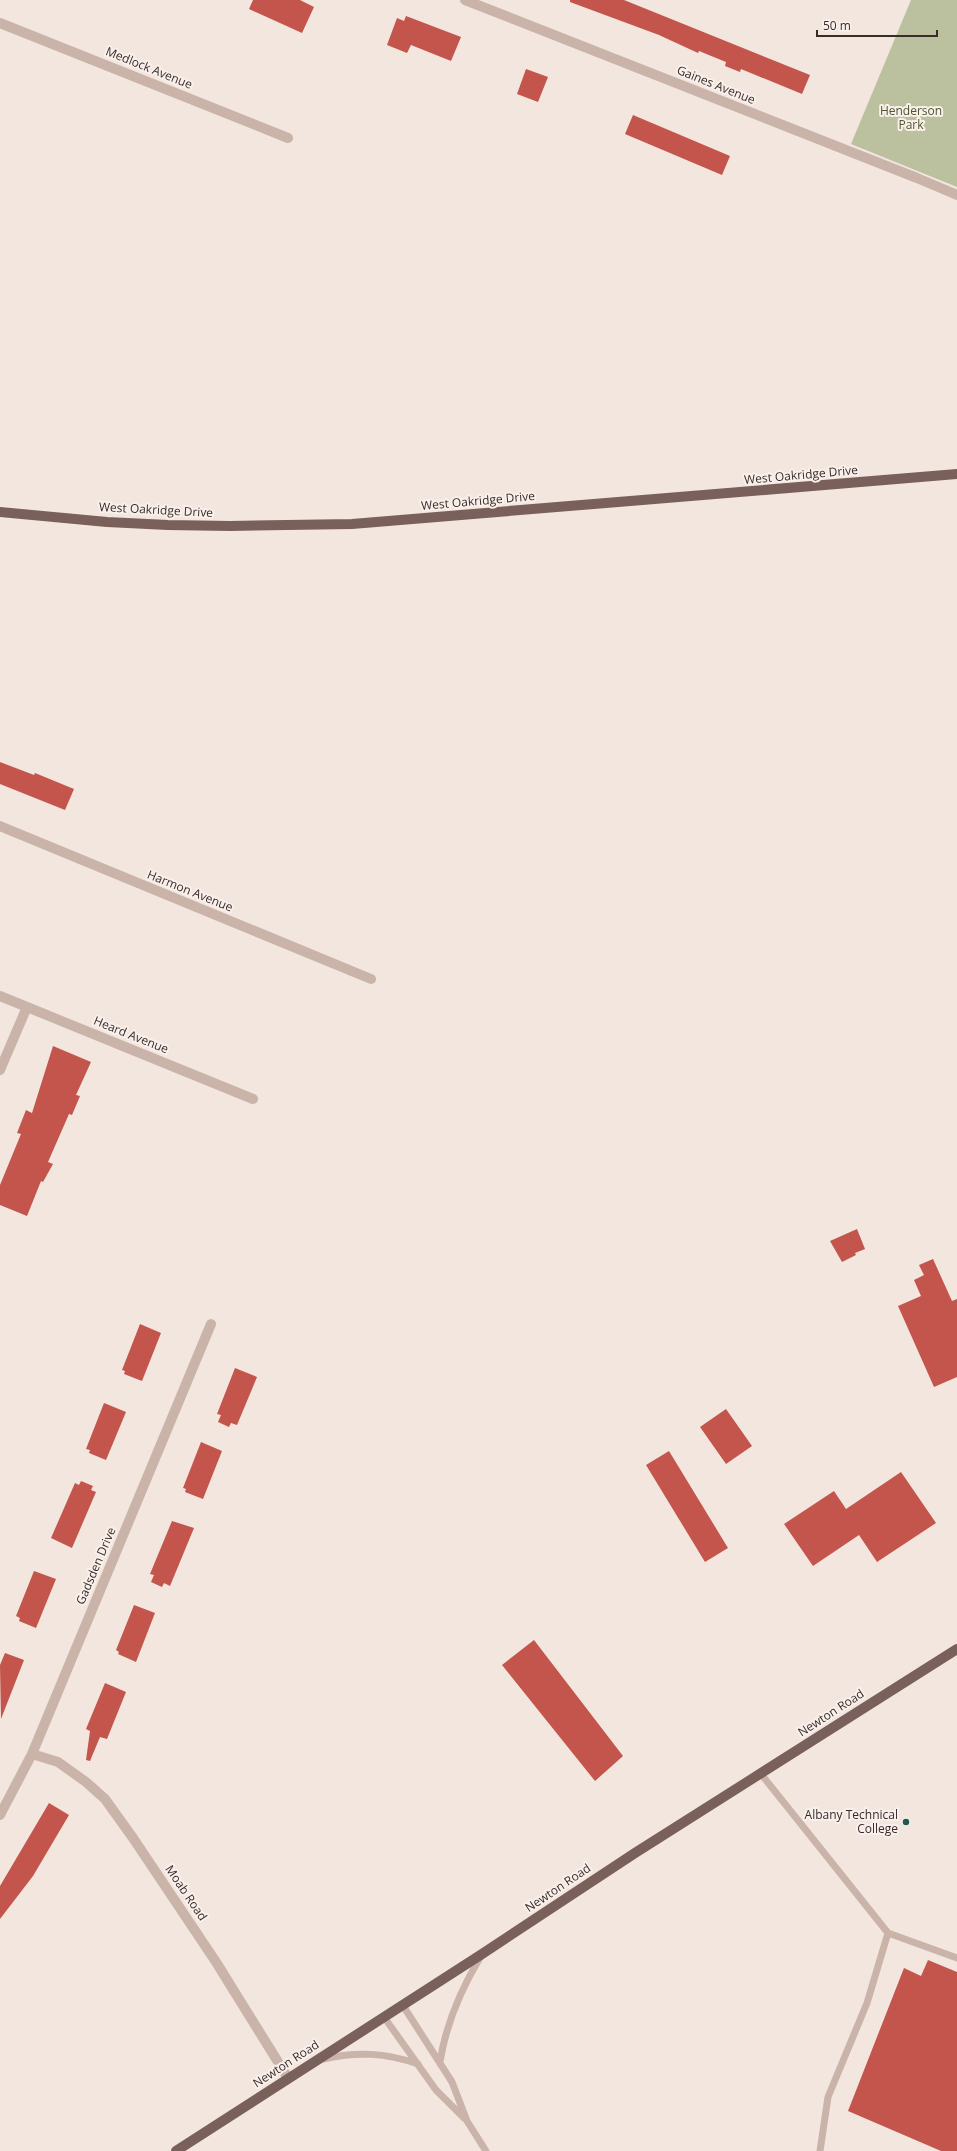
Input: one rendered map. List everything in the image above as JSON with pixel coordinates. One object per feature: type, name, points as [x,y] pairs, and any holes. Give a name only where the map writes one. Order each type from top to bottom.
[{"type":"main road","name":"West Oakridge Drive","points":[[0,512],[107,522],[168,525],[230,526],[352,524],[957,474]]},
{"type":"main road","name":"Newton Road","points":[[176,2151],[402,2004],[482,1954],[635,1853],[957,1649]]},
{"type":"street","name":"Gaines Avenue","points":[[465,0],[957,195]]},
{"type":"street","name":"Medlock Avenue","points":[[0,23],[288,138]]},
{"type":"street","name":"Harmon Avenue","points":[[0,826],[371,979]]},
{"type":"street","name":"Heard Avenue","points":[[0,996],[252,1098]]},
{"type":"street","points":[[0,1070],[27,1007]]},
{"type":"street","name":"Gadsden Drive","points":[[0,1815],[32,1754],[211,1324]]},
{"type":"street","name":"Moab Road","points":[[32,1754],[58,1762],[86,1782],[105,1799],[216,1962],[288,2078]]},
{"type":"lane","points":[[761,1774],[888,1933],[957,1958]]},
{"type":"lane","points":[[820,2151],[828,2097],[867,2002],[888,1933]]},
{"type":"lane","points":[[440,2062],[443,2043],[458,1999],[482,1954]]},
{"type":"lane","points":[[402,2004],[452,2082],[467,2121],[486,2151]]},
{"type":"lane","points":[[384,2017],[436,2090],[467,2121]]},
{"type":"lane","points":[[314,2061],[342,2054],[364,2053],[392,2056],[418,2064]]},
{"type":"green space","name":"Henderson Park","points":[[911,0],[957,0],[957,187],[851,144]]},
{"type":"building","points":[[253,0],[300,0],[314,7],[302,33],[249,9]]},
{"type":"building","points":[[570,0],[624,0],[810,75],[802,94],[741,69],[740,72],[725,66],[726,62],[699,51],[698,53],[659,35],[570,2]]},
{"type":"building","points":[[406,16],[461,37],[451,61],[411,45],[407,53],[387,45],[397,18],[404,21]]},
{"type":"building","points":[[526,69],[548,77],[538,102],[517,94]]},
{"type":"building","points":[[633,115],[730,156],[722,175],[625,134]]},
{"type":"building","points":[[0,762],[34,775],[35,773],[74,789],[65,810],[0,784]]},
{"type":"building","points":[[53,1046],[91,1062],[76,1095],[80,1096],[72,1115],[69,1114],[48,1162],[53,1164],[43,1182],[41,1181],[27,1216],[0,1205],[0,1185],[21,1134],[17,1133],[26,1110],[32,1113]]},
{"type":"building","points":[[857,1229],[865,1249],[855,1253],[856,1255],[842,1262],[830,1241]]},
{"type":"building","points":[[933,1259],[952,1301],[957,1299],[957,1377],[934,1387],[898,1306],[921,1296],[914,1280],[924,1275],[919,1265]]},
{"type":"building","points":[[140,1324],[161,1333],[142,1381],[124,1374],[125,1371],[122,1370]]},
{"type":"building","points":[[235,1368],[257,1377],[237,1425],[231,1423],[229,1427],[218,1422],[221,1415],[217,1414]]},
{"type":"building","points":[[104,1403],[126,1412],[106,1460],[89,1453],[90,1450],[86,1449]]},
{"type":"building","points":[[726,1409],[752,1446],[726,1464],[700,1427]]},
{"type":"building","points":[[201,1442],[222,1451],[203,1499],[185,1492],[186,1489],[183,1488]]},
{"type":"building","points":[[669,1451],[728,1548],[705,1562],[646,1465]]},
{"type":"building","points":[[901,1472],[936,1523],[877,1562],[859,1535],[813,1566],[784,1524],[834,1491],[846,1509]]},
{"type":"building","points":[[81,1481],[93,1486],[91,1490],[96,1492],[72,1548],[51,1538],[75,1483],[79,1485]]},
{"type":"building","points":[[172,1521],[194,1528],[170,1586],[164,1583],[162,1587],[151,1582],[154,1575],[150,1574]]},
{"type":"building","points":[[34,1571],[56,1579],[36,1628],[19,1621],[20,1618],[16,1616]]},
{"type":"building","points":[[134,1605],[155,1613],[136,1662],[118,1654],[119,1652],[116,1650]]},
{"type":"building","points":[[534,1640],[623,1756],[595,1781],[502,1665]]},
{"type":"building","points":[[5,1653],[24,1660],[1,1719],[0,1665]]},
{"type":"building","points":[[105,1683],[126,1692],[107,1739],[100,1737],[90,1761],[86,1760],[90,1731],[86,1729]]},
{"type":"building","points":[[49,1803],[69,1815],[33,1876],[0,1919],[0,1886]]},
{"type":"building","points":[[928,1960],[957,1972],[957,2151],[941,2151],[848,2111],[904,1968],[921,1976]]},
{"type":"place","name":"Albany Technical College","points":[[906,1822]]}]
